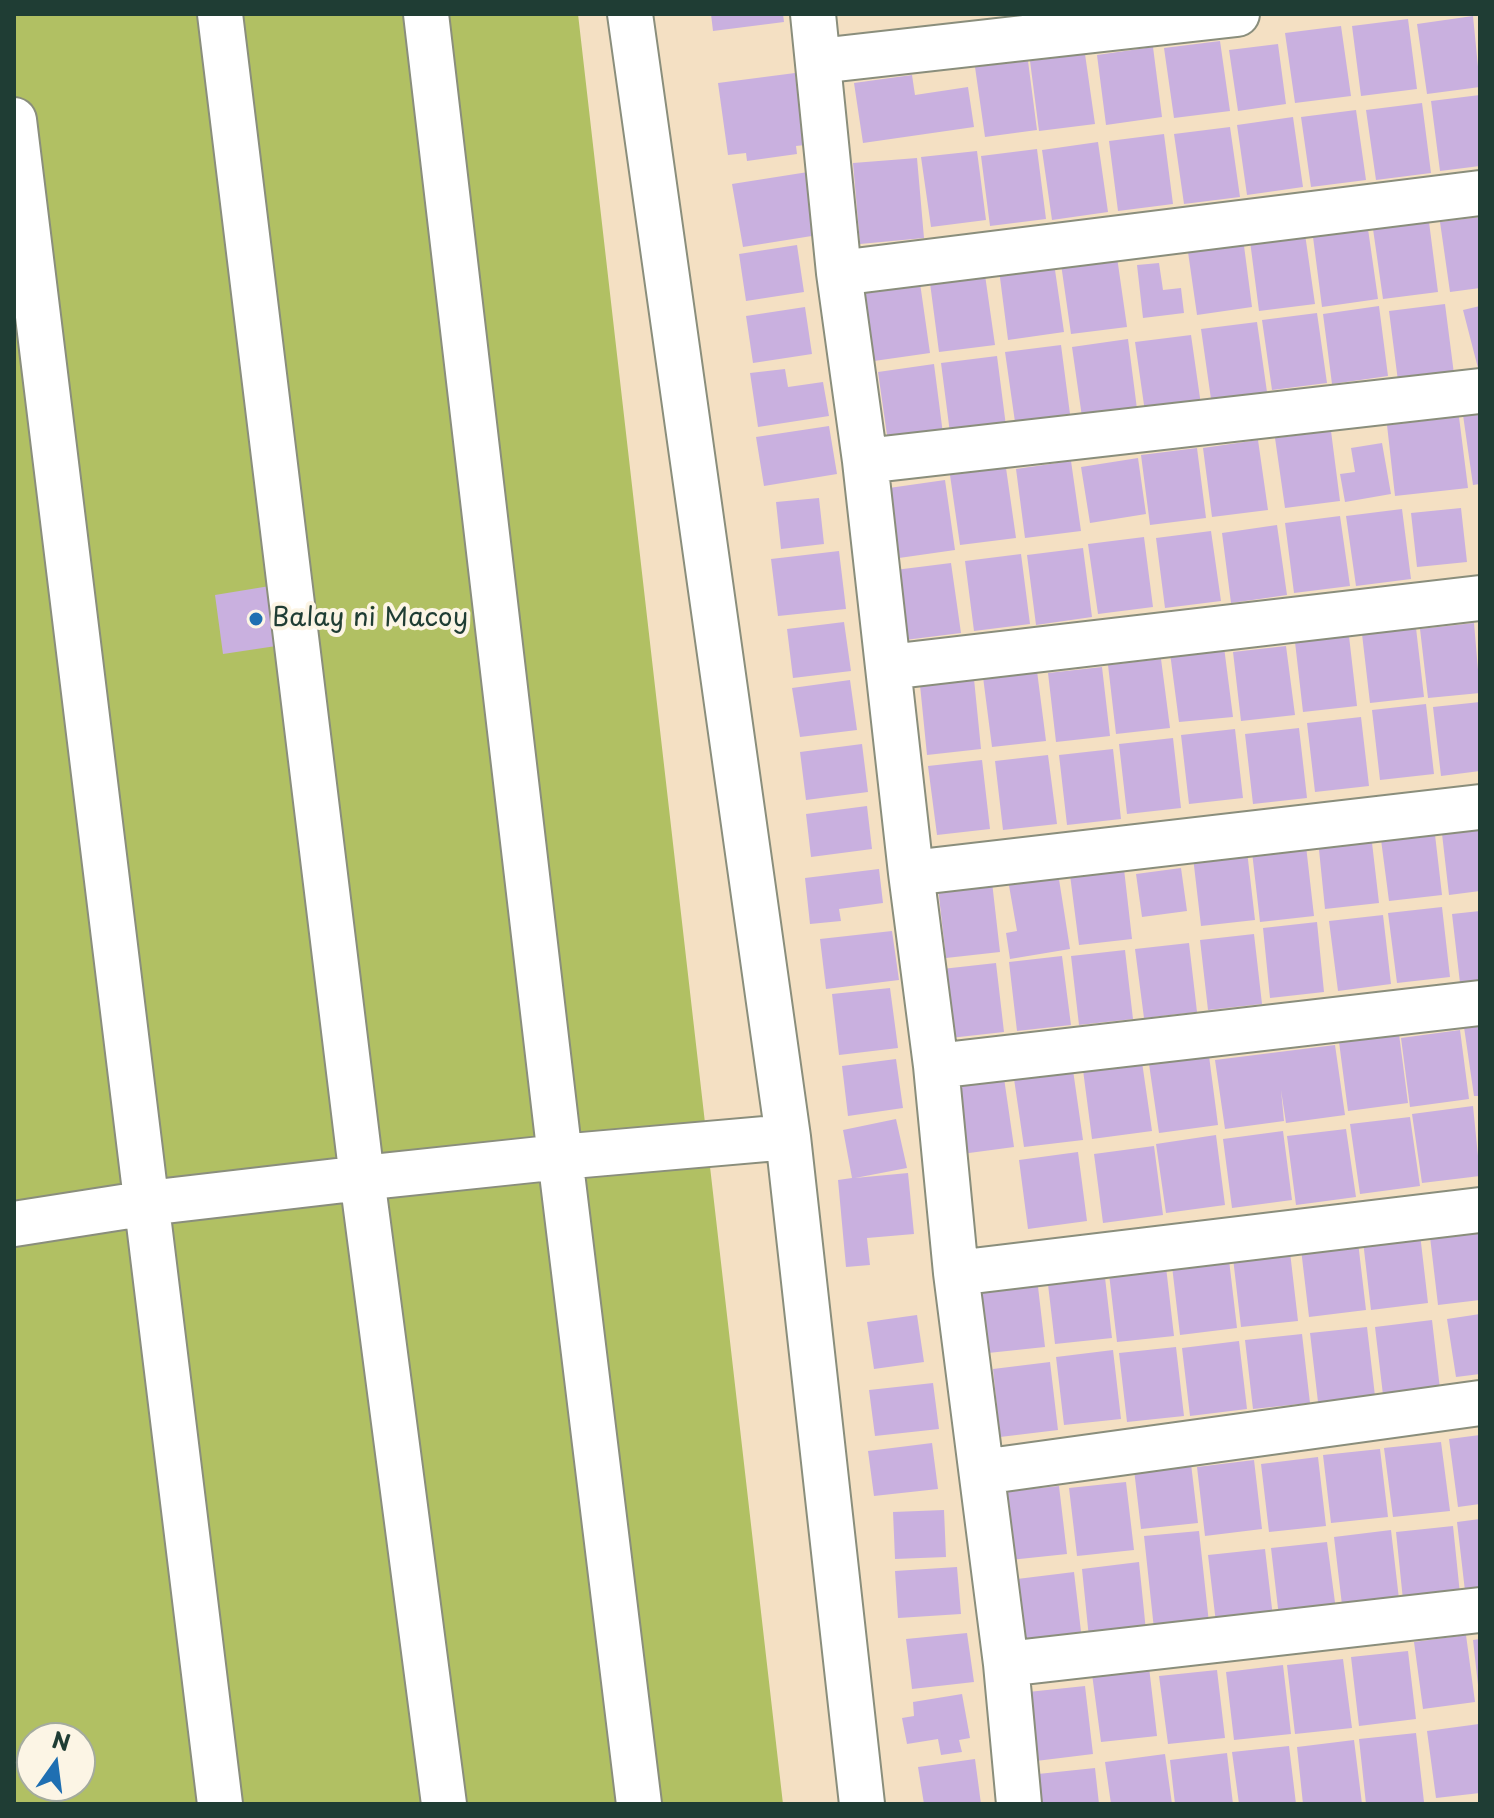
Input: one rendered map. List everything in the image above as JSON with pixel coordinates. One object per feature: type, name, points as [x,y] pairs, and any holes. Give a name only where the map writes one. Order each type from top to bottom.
[{"type":"street","points":[[220,14],[362,1178],[444,1804]]},
{"type":"street","points":[[426,14],[639,1804]]},
{"type":"street","points":[[630,14],[788,1137],[862,1804]]},
{"type":"street","points":[[813,14],[839,273],[865,461],[936,1066],[956,1273],[1006,1664],[1019,1804]]},
{"type":"street","points":[[819,61],[1237,14]]},
{"type":"street","points":[[14,120],[220,1804]]},
{"type":"street","points":[[839,273],[1480,193]]},
{"type":"street","points":[[865,461],[1480,391]]},
{"type":"street","points":[[889,667],[1480,598]]},
{"type":"street","points":[[911,873],[1480,807]]},
{"type":"street","points":[[936,1066],[1480,1003]]},
{"type":"street","points":[[14,1224],[148,1203],[362,1178],[788,1137]]},
{"type":"street","points":[[956,1273],[1480,1210]]},
{"type":"street","points":[[982,1472],[1480,1403]]},
{"type":"street","points":[[1006,1664],[1480,1610]]},
{"type":"green space","points":[[14,14],[578,14],[783,1804],[14,1804]]},
{"type":"building","points":[[711,14],[783,14],[784,22],[713,31]]},
{"type":"building","points":[[1473,16],[1480,87],[1427,94],[1417,24]]},
{"type":"building","points":[[1408,19],[1417,89],[1361,96],[1352,26]]},
{"type":"building","points":[[1341,26],[1351,96],[1295,103],[1285,33]]},
{"type":"building","points":[[1220,41],[1230,111],[1174,118],[1164,48]]},
{"type":"building","points":[[1278,44],[1286,104],[1238,111],[1229,50]]},
{"type":"building","points":[[1153,47],[1162,117],[1106,125],[1097,55]]},
{"type":"building","points":[[1085,54],[1095,124],[1039,131],[1030,61]]},
{"type":"building","points":[[1028,61],[1037,130],[985,137],[975,67]]},
{"type":"building","points":[[795,73],[805,145],[796,146],[797,154],[747,161],[746,153],[728,155],[718,83]]},
{"type":"building","points":[[912,75],[915,95],[968,87],[974,127],[863,143],[854,83]]},
{"type":"building","points":[[1480,95],[1480,166],[1440,171],[1431,101]]},
{"type":"building","points":[[1422,103],[1431,173],[1376,180],[1366,110]]},
{"type":"building","points":[[1356,110],[1366,180],[1311,187],[1301,117]]},
{"type":"building","points":[[1293,117],[1303,187],[1247,195],[1237,125]]},
{"type":"building","points":[[1230,127],[1240,197],[1184,204],[1174,134]]},
{"type":"building","points":[[1164,134],[1173,204],[1118,211],[1109,141]]},
{"type":"building","points":[[1098,142],[1108,212],[1052,220],[1042,150]]},
{"type":"building","points":[[1037,149],[1046,219],[990,226],[981,156]]},
{"type":"building","points":[[977,151],[986,220],[931,227],[921,157]]},
{"type":"building","points":[[917,158],[924,238],[860,244],[853,163]]},
{"type":"building","points":[[808,172],[818,235],[743,247],[732,184]]},
{"type":"building","points":[[1480,217],[1480,288],[1450,292],[1440,222]]},
{"type":"building","points":[[1429,222],[1438,292],[1383,299],[1373,229]]},
{"type":"building","points":[[1368,229],[1378,299],[1322,307],[1313,237]]},
{"type":"building","points":[[1305,234],[1315,304],[1259,311],[1250,241]]},
{"type":"building","points":[[1243,238],[1252,307],[1197,315],[1187,245]]},
{"type":"building","points":[[797,245],[804,292],[746,301],[739,254]]},
{"type":"building","points":[[1117,257],[1127,327],[1071,334],[1061,264]]},
{"type":"building","points":[[1054,263],[1064,332],[1008,340],[999,270]]},
{"type":"building","points":[[1159,263],[1163,290],[1181,288],[1184,313],[1143,318],[1137,265]]},
{"type":"building","points":[[985,275],[995,345],[939,352],[930,283]]},
{"type":"building","points":[[920,283],[930,353],[874,361],[865,291]]},
{"type":"building","points":[[1445,304],[1454,374],[1398,381],[1389,311]]},
{"type":"building","points":[[1379,306],[1388,376],[1332,384],[1323,314]]},
{"type":"building","points":[[1480,306],[1480,372],[1479,372],[1463,310]]},
{"type":"building","points":[[805,307],[812,354],[753,363],[746,316]]},
{"type":"building","points":[[1317,313],[1327,383],[1272,390],[1262,320]]},
{"type":"building","points":[[1257,322],[1267,392],[1211,399],[1201,329]]},
{"type":"building","points":[[1191,335],[1201,405],[1145,412],[1135,342]]},
{"type":"building","points":[[1128,339],[1137,409],[1082,417],[1072,347]]},
{"type":"building","points":[[1061,345],[1070,414],[1015,422],[1005,352]]},
{"type":"building","points":[[997,356],[1006,426],[950,433],[941,363]]},
{"type":"building","points":[[934,364],[943,434],[888,442],[878,372]]},
{"type":"building","points":[[785,369],[788,387],[823,382],[829,416],[758,427],[750,373]]},
{"type":"building","points":[[1480,412],[1480,484],[1473,485],[1463,415]]},
{"type":"building","points":[[1459,417],[1468,488],[1395,496],[1387,425]]},
{"type":"building","points":[[829,426],[837,474],[764,486],[756,437]]},
{"type":"building","points":[[1331,431],[1340,501],[1285,508],[1275,438]]},
{"type":"building","points":[[1258,440],[1268,510],[1212,517],[1203,448]]},
{"type":"building","points":[[1382,443],[1391,494],[1345,502],[1340,474],[1355,472],[1351,448]]},
{"type":"building","points":[[1197,448],[1206,518],[1150,525],[1141,455]]},
{"type":"building","points":[[1138,458],[1146,514],[1090,523],[1081,467]]},
{"type":"building","points":[[1071,461],[1081,531],[1025,538],[1016,469]]},
{"type":"building","points":[[1006,468],[1016,538],[960,545],[950,475]]},
{"type":"building","points":[[945,480],[955,550],[899,558],[889,488]]},
{"type":"building","points":[[819,498],[824,544],[781,549],[776,502]]},
{"type":"building","points":[[1461,508],[1467,562],[1417,567],[1411,513]]},
{"type":"building","points":[[1402,509],[1411,579],[1356,586],[1346,516]]},
{"type":"building","points":[[1340,516],[1350,586],[1294,593],[1285,523]]},
{"type":"building","points":[[1277,525],[1287,595],[1231,603],[1222,533]]},
{"type":"building","points":[[1211,531],[1221,601],[1165,608],[1156,538]]},
{"type":"building","points":[[1144,537],[1153,607],[1098,614],[1088,544]]},
{"type":"building","points":[[1083,548],[1092,617],[1036,625],[1027,555]]},
{"type":"building","points":[[839,551],[846,609],[778,616],[771,559]]},
{"type":"building","points":[[1021,554],[1030,624],[974,631],[965,561]]},
{"type":"building","points":[[951,563],[961,633],[905,640],[895,570]]},
{"type":"building","name":"Balay ni Macoy","points":[[288,583],[296,643],[223,654],[215,595]]},
{"type":"building","points":[[844,622],[851,671],[793,678],[787,629]]},
{"type":"building","points":[[1474,623],[1480,693],[1428,698],[1420,629]]},
{"type":"building","points":[[1416,628],[1424,697],[1370,703],[1362,634]]},
{"type":"building","points":[[1349,636],[1357,706],[1303,712],[1295,642]]},
{"type":"building","points":[[1286,646],[1295,715],[1241,721],[1233,652]]},
{"type":"building","points":[[1224,647],[1233,717],[1179,722],[1170,653]]},
{"type":"building","points":[[1161,659],[1170,728],[1116,734],[1108,665]]},
{"type":"building","points":[[1102,667],[1110,736],[1056,742],[1048,673]]},
{"type":"building","points":[[1037,671],[1046,741],[992,747],[983,677]]},
{"type":"building","points":[[974,679],[981,749],[927,755],[920,685]]},
{"type":"building","points":[[850,680],[857,730],[800,737],[792,688]]},
{"type":"building","points":[[1480,702],[1480,771],[1441,776],[1433,707]]},
{"type":"building","points":[[1426,704],[1434,774],[1380,780],[1372,710]]},
{"type":"building","points":[[1361,717],[1369,786],[1315,792],[1307,723]]},
{"type":"building","points":[[1299,728],[1307,798],[1253,804],[1245,734]]},
{"type":"building","points":[[1235,729],[1243,798],[1189,804],[1181,735]]},
{"type":"building","points":[[1173,738],[1181,808],[1127,814],[1119,744]]},
{"type":"building","points":[[862,744],[868,792],[806,800],[800,752]]},
{"type":"building","points":[[1113,749],[1121,819],[1067,825],[1059,755]]},
{"type":"building","points":[[1048,755],[1057,824],[1003,830],[995,761]]},
{"type":"building","points":[[982,760],[990,829],[937,835],[928,766]]},
{"type":"building","points":[[867,806],[872,849],[811,857],[806,814]]},
{"type":"building","points":[[1480,821],[1480,891],[1449,895],[1441,825]]},
{"type":"building","points":[[1434,826],[1442,895],[1389,901],[1380,832]]},
{"type":"building","points":[[1371,834],[1379,903],[1325,909],[1318,840]]},
{"type":"building","points":[[1306,846],[1314,916],[1260,922],[1252,852]]},
{"type":"building","points":[[1247,851],[1255,920],[1201,926],[1193,857]]},
{"type":"building","points":[[1181,868],[1187,911],[1142,917],[1136,874]]},
{"type":"building","points":[[879,869],[883,903],[839,909],[841,921],[810,924],[805,878]]},
{"type":"building","points":[[1124,869],[1132,939],[1079,945],[1070,875]]},
{"type":"building","points":[[1058,873],[1070,949],[1010,959],[1006,933],[1017,931],[1008,880]]},
{"type":"building","points":[[992,882],[1000,952],[946,958],[938,888]]},
{"type":"building","points":[[1442,907],[1450,977],[1397,983],[1388,913]]},
{"type":"building","points":[[1480,911],[1480,981],[1460,983],[1452,914]]},
{"type":"building","points":[[1383,915],[1391,984],[1338,991],[1329,921]]},
{"type":"building","points":[[1317,922],[1324,992],[1270,998],[1263,928]]},
{"type":"building","points":[[892,931],[899,980],[826,989],[820,939]]},
{"type":"building","points":[[1254,934],[1262,1004],[1208,1010],[1200,940]]},
{"type":"building","points":[[1189,943],[1197,1012],[1144,1018],[1135,949]]},
{"type":"building","points":[[1125,950],[1133,1019],[1079,1025],[1071,956]]},
{"type":"building","points":[[1062,956],[1071,1025],[1017,1031],[1009,962]]},
{"type":"building","points":[[996,963],[1004,1032],[950,1038],[942,969]]},
{"type":"building","points":[[890,988],[898,1048],[839,1055],[832,994]]},
{"type":"building","points":[[1480,1025],[1480,1096],[1474,1096],[1464,1027]]},
{"type":"building","points":[[1460,1030],[1469,1099],[1410,1107],[1401,1038]]},
{"type":"building","points":[[1399,1034],[1408,1103],[1348,1111],[1339,1042]]},
{"type":"building","points":[[1335,1045],[1345,1115],[1286,1123],[1281,1090],[1284,1121],[1225,1129],[1215,1060]]},
{"type":"building","points":[[1209,1056],[1218,1125],[1159,1133],[1149,1064]]},
{"type":"building","points":[[896,1059],[903,1108],[848,1116],[842,1066]]},
{"type":"building","points":[[1142,1062],[1152,1131],[1092,1139],[1083,1070]]},
{"type":"building","points":[[1073,1070],[1083,1140],[1024,1147],[1014,1079]]},
{"type":"building","points":[[1004,1078],[1014,1147],[954,1155],[945,1086]]},
{"type":"building","points":[[1473,1106],[1480,1176],[1422,1183],[1412,1114]]},
{"type":"building","points":[[1410,1117],[1420,1186],[1360,1194],[1350,1124]]},
{"type":"building","points":[[896,1119],[907,1168],[855,1178],[908,1173],[914,1234],[867,1238],[870,1265],[846,1267],[838,1180],[852,1178],[843,1130]]},
{"type":"building","points":[[1346,1129],[1356,1197],[1296,1205],[1287,1136]]},
{"type":"building","points":[[1283,1131],[1292,1200],[1232,1208],[1223,1139]]},
{"type":"building","points":[[1216,1135],[1225,1205],[1166,1213],[1156,1144]]},
{"type":"building","points":[[1154,1146],[1163,1215],[1103,1223],[1094,1154]]},
{"type":"building","points":[[1078,1152],[1087,1221],[1028,1229],[1019,1160]]},
{"type":"building","points":[[1480,1231],[1480,1300],[1438,1305],[1430,1237]]},
{"type":"building","points":[[1420,1234],[1428,1303],[1371,1310],[1363,1241]]},
{"type":"building","points":[[1358,1242],[1366,1310],[1309,1317],[1301,1249]]},
{"type":"building","points":[[1290,1252],[1298,1321],[1241,1327],[1233,1258]]},
{"type":"building","points":[[1229,1260],[1237,1328],[1180,1335],[1172,1266]]},
{"type":"building","points":[[1166,1267],[1174,1336],[1117,1342],[1109,1274]]},
{"type":"building","points":[[1104,1269],[1112,1338],[1055,1344],[1047,1276]]},
{"type":"building","points":[[1037,1278],[1045,1347],[988,1353],[980,1284]]},
{"type":"building","points":[[1480,1314],[1480,1374],[1456,1377],[1447,1319]]},
{"type":"building","points":[[917,1315],[924,1362],[874,1369],[867,1322]]},
{"type":"building","points":[[1432,1320],[1440,1389],[1383,1395],[1375,1327]]},
{"type":"building","points":[[1367,1327],[1375,1396],[1318,1402],[1310,1333]]},
{"type":"building","points":[[1302,1334],[1310,1403],[1253,1409],[1245,1340]]},
{"type":"building","points":[[1239,1341],[1247,1409],[1190,1416],[1182,1348]]},
{"type":"building","points":[[1176,1347],[1184,1416],[1127,1422],[1119,1353]]},
{"type":"building","points":[[1113,1350],[1121,1419],[1064,1425],[1056,1357]]},
{"type":"building","points":[[1050,1362],[1058,1430],[1000,1437],[993,1369]]},
{"type":"building","points":[[933,1383],[939,1429],[875,1436],[869,1390]]},
{"type":"building","points":[[1480,1435],[1480,1504],[1458,1507],[1449,1439]]},
{"type":"building","points":[[1441,1442],[1450,1511],[1393,1517],[1384,1448]]},
{"type":"building","points":[[932,1443],[938,1489],[874,1496],[868,1451]]},
{"type":"building","points":[[1380,1449],[1388,1517],[1331,1523],[1323,1455]]},
{"type":"building","points":[[1190,1455],[1198,1523],[1141,1529],[1133,1461]]},
{"type":"building","points":[[1318,1457],[1326,1526],[1269,1532],[1261,1464]]},
{"type":"building","points":[[1254,1460],[1262,1529],[1205,1536],[1197,1467]]},
{"type":"building","points":[[1126,1482],[1134,1550],[1077,1556],[1069,1488]]},
{"type":"building","points":[[1059,1486],[1067,1554],[1010,1560],[1002,1492]]},
{"type":"building","points":[[944,1510],[946,1557],[895,1559],[893,1512]]},
{"type":"building","points":[[1480,1519],[1480,1589],[1465,1591],[1457,1522]]},
{"type":"building","points":[[1453,1526],[1460,1594],[1403,1600],[1396,1532]]},
{"type":"building","points":[[1391,1530],[1399,1599],[1342,1605],[1334,1537]]},
{"type":"building","points":[[1199,1531],[1209,1623],[1154,1629],[1144,1536]]},
{"type":"building","points":[[1327,1542],[1336,1610],[1279,1617],[1271,1548]]},
{"type":"building","points":[[1265,1549],[1273,1617],[1216,1623],[1208,1555]]},
{"type":"building","points":[[1139,1562],[1146,1631],[1089,1638],[1082,1569]]},
{"type":"building","points":[[957,1567],[961,1614],[898,1618],[895,1571]]},
{"type":"building","points":[[1074,1572],[1082,1640],[1025,1647],[1017,1579]]},
{"type":"building","points":[[967,1633],[974,1682],[912,1689],[906,1639]]},
{"type":"building","points":[[1466,1635],[1475,1702],[1423,1709],[1414,1642]]},
{"type":"building","points":[[1480,1639],[1480,1685],[1478,1685],[1473,1640]]},
{"type":"building","points":[[1408,1651],[1416,1719],[1359,1726],[1351,1657]]},
{"type":"building","points":[[1343,1659],[1352,1728],[1295,1734],[1287,1665]]},
{"type":"building","points":[[1283,1665],[1291,1734],[1234,1740],[1226,1672]]},
{"type":"building","points":[[1149,1667],[1157,1736],[1101,1742],[1092,1674]]},
{"type":"building","points":[[1217,1670],[1225,1738],[1168,1744],[1159,1676]]},
{"type":"building","points":[[1085,1686],[1093,1754],[1036,1761],[1028,1692]]},
{"type":"building","points":[[962,1694],[970,1738],[959,1740],[962,1752],[941,1755],[938,1739],[907,1744],[902,1718],[914,1716],[913,1702]]},
{"type":"building","points":[[1479,1724],[1480,1793],[1436,1798],[1427,1731]]},
{"type":"building","points":[[1416,1733],[1424,1802],[1366,1804],[1359,1739]]},
{"type":"building","points":[[1354,1740],[1362,1804],[1303,1804],[1297,1747]]},
{"type":"building","points":[[1289,1746],[1296,1804],[1239,1804],[1232,1752]]},
{"type":"building","points":[[1227,1753],[1233,1804],[1175,1804],[1170,1760]]},
{"type":"building","points":[[1165,1754],[1172,1804],[1111,1804],[1105,1762]]},
{"type":"building","points":[[975,1759],[981,1804],[924,1804],[918,1767]]},
{"type":"building","points":[[1095,1768],[1099,1804],[1041,1804],[1038,1774]]},
{"type":"place","name":"Balay ni Macoy","points":[[256,619]]}]
